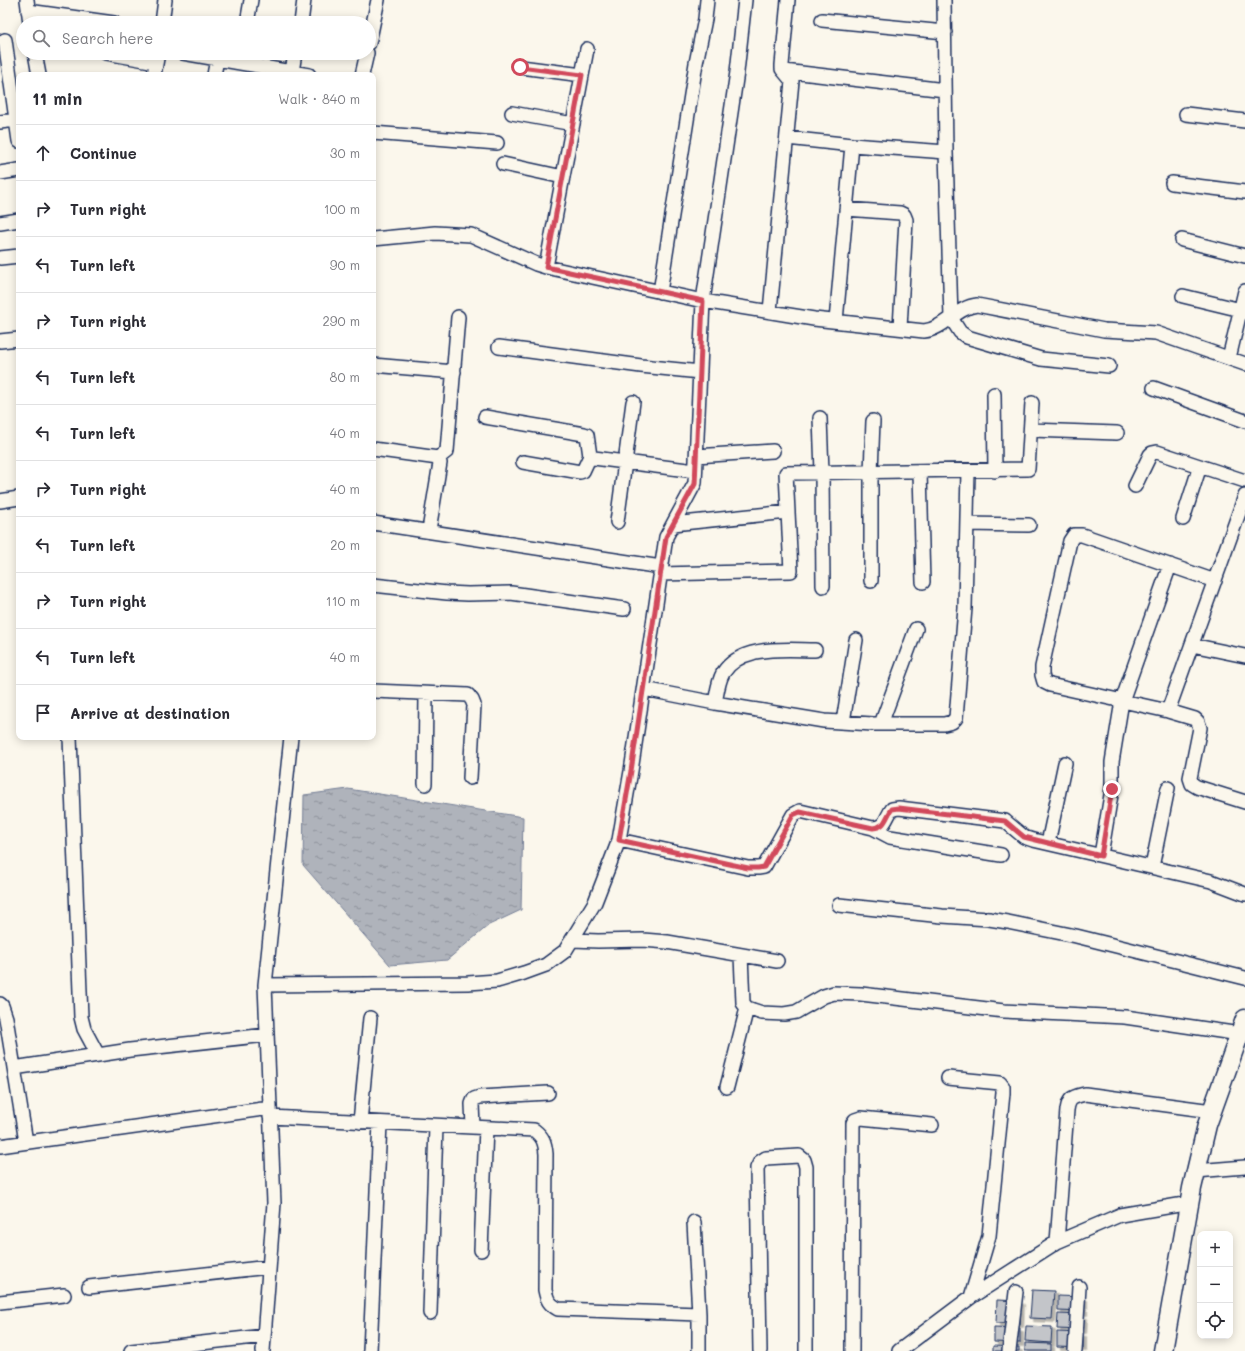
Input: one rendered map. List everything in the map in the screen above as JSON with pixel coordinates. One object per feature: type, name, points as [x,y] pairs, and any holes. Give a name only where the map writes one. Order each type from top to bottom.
[{"type":"street","points":[[163,16],[165,0]]},
{"type":"street","points":[[248,16],[251,0]]},
{"type":"street","points":[[301,16],[304,0]]},
{"type":"street","points":[[375,16],[378,0]]},
{"type":"street","points":[[660,292],[707,0]]},
{"type":"street","points":[[265,985],[468,983],[497,981],[546,965],[565,951],[595,902],[619,840],[644,689],[660,570],[666,537],[695,484],[703,301],[737,72],[745,0]]},
{"type":"street","points":[[770,311],[792,81],[784,71],[782,65],[788,0]]},
{"type":"street","points":[[944,0],[946,152],[951,318],[960,332],[967,337],[1041,359],[1109,366]]},
{"type":"street","points":[[28,11],[64,16]]},
{"type":"street","points":[[822,20],[945,32]]},
{"type":"street","points":[[0,122],[16,120],[4,71],[5,40]]},
{"type":"street","points":[[546,267],[587,48]]},
{"type":"street","points":[[36,60],[38,72]]},
{"type":"street","points":[[154,72],[156,60]]},
{"type":"street","points":[[215,72],[217,60]]},
{"type":"street","points":[[245,60],[269,72],[292,72],[295,60]]},
{"type":"street","points":[[363,72],[365,60]]},
{"type":"street","points":[[520,67],[582,75]]},
{"type":"street","points":[[784,71],[945,90]]},
{"type":"street","points":[[512,113],[573,124]]},
{"type":"street","points":[[1186,114],[1245,121]]},
{"type":"street","points":[[376,133],[497,143]]},
{"type":"street","points":[[787,138],[852,146],[946,152]]},
{"type":"street","points":[[836,321],[852,146]]},
{"type":"street","points":[[503,164],[563,177]]},
{"type":"street","points":[[0,173],[16,170]]},
{"type":"street","points":[[1172,183],[1245,192]]},
{"type":"street","points":[[846,209],[900,213],[904,215],[906,220],[900,328]]},
{"type":"street","points":[[0,223],[16,220]]},
{"type":"street","points":[[376,239],[435,233],[471,235],[546,267],[703,301],[814,319],[924,331],[931,330],[964,309],[977,305],[1104,330],[1156,333],[1245,364]]},
{"type":"street","points":[[1182,240],[1245,256]]},
{"type":"street","points":[[0,258],[16,256]]},
{"type":"street","points":[[1229,358],[1245,291]]},
{"type":"street","points":[[1183,296],[1240,310]]},
{"type":"street","points":[[376,449],[438,458],[447,451],[458,317]]},
{"type":"street","points":[[0,341],[16,339]]},
{"type":"street","points":[[499,347],[641,366],[700,372]]},
{"type":"street","points":[[376,365],[454,372]]},
{"type":"street","points":[[1154,388],[1245,421]]},
{"type":"street","points":[[994,394],[995,471]]},
{"type":"street","points":[[617,522],[633,402]]},
{"type":"street","points":[[376,523],[429,530],[660,570],[791,571],[786,473],[995,471],[1028,469],[1032,403]]},
{"type":"street","points":[[486,417],[587,435],[590,456],[583,471],[580,472],[523,462]]},
{"type":"street","points":[[820,418],[823,586]]},
{"type":"street","points":[[871,581],[871,472],[873,421]]},
{"type":"street","points":[[1031,430],[1117,433]]},
{"type":"street","points":[[696,456],[773,452]]},
{"type":"street","points":[[1135,486],[1152,453],[1156,452],[1245,481]]},
{"type":"street","points":[[590,456],[695,471]]},
{"type":"street","points":[[429,530],[440,463],[438,458]]},
{"type":"street","points":[[1182,519],[1200,466]]},
{"type":"street","points":[[644,689],[715,703],[824,721],[881,724],[944,724],[952,722],[956,718],[965,608],[968,471]]},
{"type":"street","points":[[920,472],[922,582]]},
{"type":"street","points":[[1168,711],[1245,496]]},
{"type":"street","points":[[0,501],[16,498]]},
{"type":"street","points":[[673,524],[788,512]]},
{"type":"street","points":[[967,524],[1029,525]]},
{"type":"street","points":[[1215,581],[1082,535],[1074,535],[1070,541],[1042,667],[1042,675],[1044,682],[1050,685],[1168,711],[1195,719],[1200,728],[1190,778],[1192,784],[1197,787],[1245,802]]},
{"type":"street","points":[[1101,856],[1112,789],[1112,762],[1122,701],[1170,566]]},
{"type":"street","points":[[376,585],[447,593],[511,593],[624,610]]},
{"type":"street","points":[[881,724],[916,629]]},
{"type":"street","points":[[843,722],[856,640]]},
{"type":"street","points":[[1192,645],[1245,656]]},
{"type":"street","points":[[715,703],[720,682],[724,673],[730,665],[748,653],[758,651],[815,650]]},
{"type":"street","points":[[376,691],[468,695],[474,705],[470,778]]},
{"type":"street","points":[[425,784],[426,694]]},
{"type":"street","points":[[70,740],[81,1017],[84,1029],[98,1055]]},
{"type":"street","points":[[263,1351],[274,1203],[265,985],[291,740]]},
{"type":"street","points":[[1048,843],[1065,763]]},
{"type":"street","points":[[1152,867],[1168,788]]},
{"type":"street","points":[[619,840],[748,868],[758,868],[764,867],[793,815],[800,812],[879,828],[883,825],[892,809],[899,808],[1005,821],[1024,837],[1211,881],[1245,894]]},
{"type":"street","points":[[873,828],[890,837],[1001,855]]},
{"type":"street","points":[[839,905],[1008,922],[1076,936],[1245,978]]},
{"type":"street","points":[[573,940],[643,940],[666,942],[777,961]]},
{"type":"street","points":[[741,954],[743,1003],[747,1008],[762,1013],[784,1014],[796,1012],[824,996],[834,993],[862,994],[1004,1011],[1125,1017],[1242,1026],[1207,1125],[1196,1171],[1163,1351]]},
{"type":"street","points":[[0,1004],[6,1018],[6,1055],[14,1068],[26,1142]]},
{"type":"street","points":[[727,1086],[747,1008]]},
{"type":"street","points":[[360,1122],[370,1018]]},
{"type":"street","points":[[14,1068],[130,1050],[267,1036]]},
{"type":"street","points":[[948,1078],[1000,1083],[1003,1087],[989,1236],[971,1297]]},
{"type":"street","points":[[481,1250],[480,1128],[472,1104],[474,1099],[480,1097],[548,1093]]},
{"type":"street","points":[[1057,1242],[1067,1110],[1068,1102],[1073,1097],[1084,1094],[1212,1111]]},
{"type":"street","points":[[0,1146],[270,1112],[360,1122],[534,1130],[541,1135],[545,1141],[545,1290],[546,1299],[550,1305],[558,1309],[699,1314]]},
{"type":"street","points":[[852,1351],[853,1124],[855,1120],[861,1118],[932,1125]]},
{"type":"street","points":[[370,1351],[380,1123]]},
{"type":"street","points":[[430,1313],[436,1126]]},
{"type":"street","points":[[760,1351],[758,1168],[760,1162],[766,1158],[799,1156],[804,1160],[806,1167],[806,1351]]},
{"type":"street","points":[[1196,1171],[1245,1167]]},
{"type":"street","points":[[898,1351],[971,1297],[1057,1242],[1120,1215],[1190,1203]]},
{"type":"street","points":[[694,1222],[699,1314],[699,1351]]},
{"type":"street","points":[[89,1287],[269,1267]]},
{"type":"street","points":[[1075,1351],[1078,1287]]},
{"type":"street","points":[[1009,1351],[1016,1292]]},
{"type":"street","points":[[0,1302],[64,1295]]},
{"type":"street","points":[[131,1351],[264,1336]]},
{"type":"water","points":[[348,789],[523,817],[521,910],[489,925],[447,960],[390,965],[303,865],[304,795]]},
{"type":"building","points":[[1032,1290],[1054,1291],[1052,1319],[1030,1318]]},
{"type":"building","points":[[1058,1296],[1084,1297],[1084,1312],[1058,1311]]},
{"type":"building","points":[[997,1300],[1021,1301],[1020,1324],[996,1323]]},
{"type":"building","points":[[1058,1314],[1084,1315],[1083,1330],[1057,1329]]},
{"type":"building","points":[[1026,1326],[1052,1327],[1051,1343],[1025,1341]]},
{"type":"building","points":[[994,1327],[1020,1328],[1020,1343],[994,1342]]},
{"type":"building","points":[[1057,1332],[1083,1333],[1083,1348],[1057,1347]]},
{"type":"building","points":[[1025,1343],[1051,1344],[1051,1351],[1025,1351]]},
{"type":"building","points":[[993,1346],[1019,1347],[1019,1351],[993,1351]]},
{"type":"route","points":[[520,67],[582,75],[546,267],[703,301],[695,484],[666,537],[644,689],[619,840],[748,868],[758,868],[764,867],[793,815],[800,812],[879,828],[883,825],[892,809],[899,808],[1005,821],[1024,837],[1101,856],[1112,789]]}]
